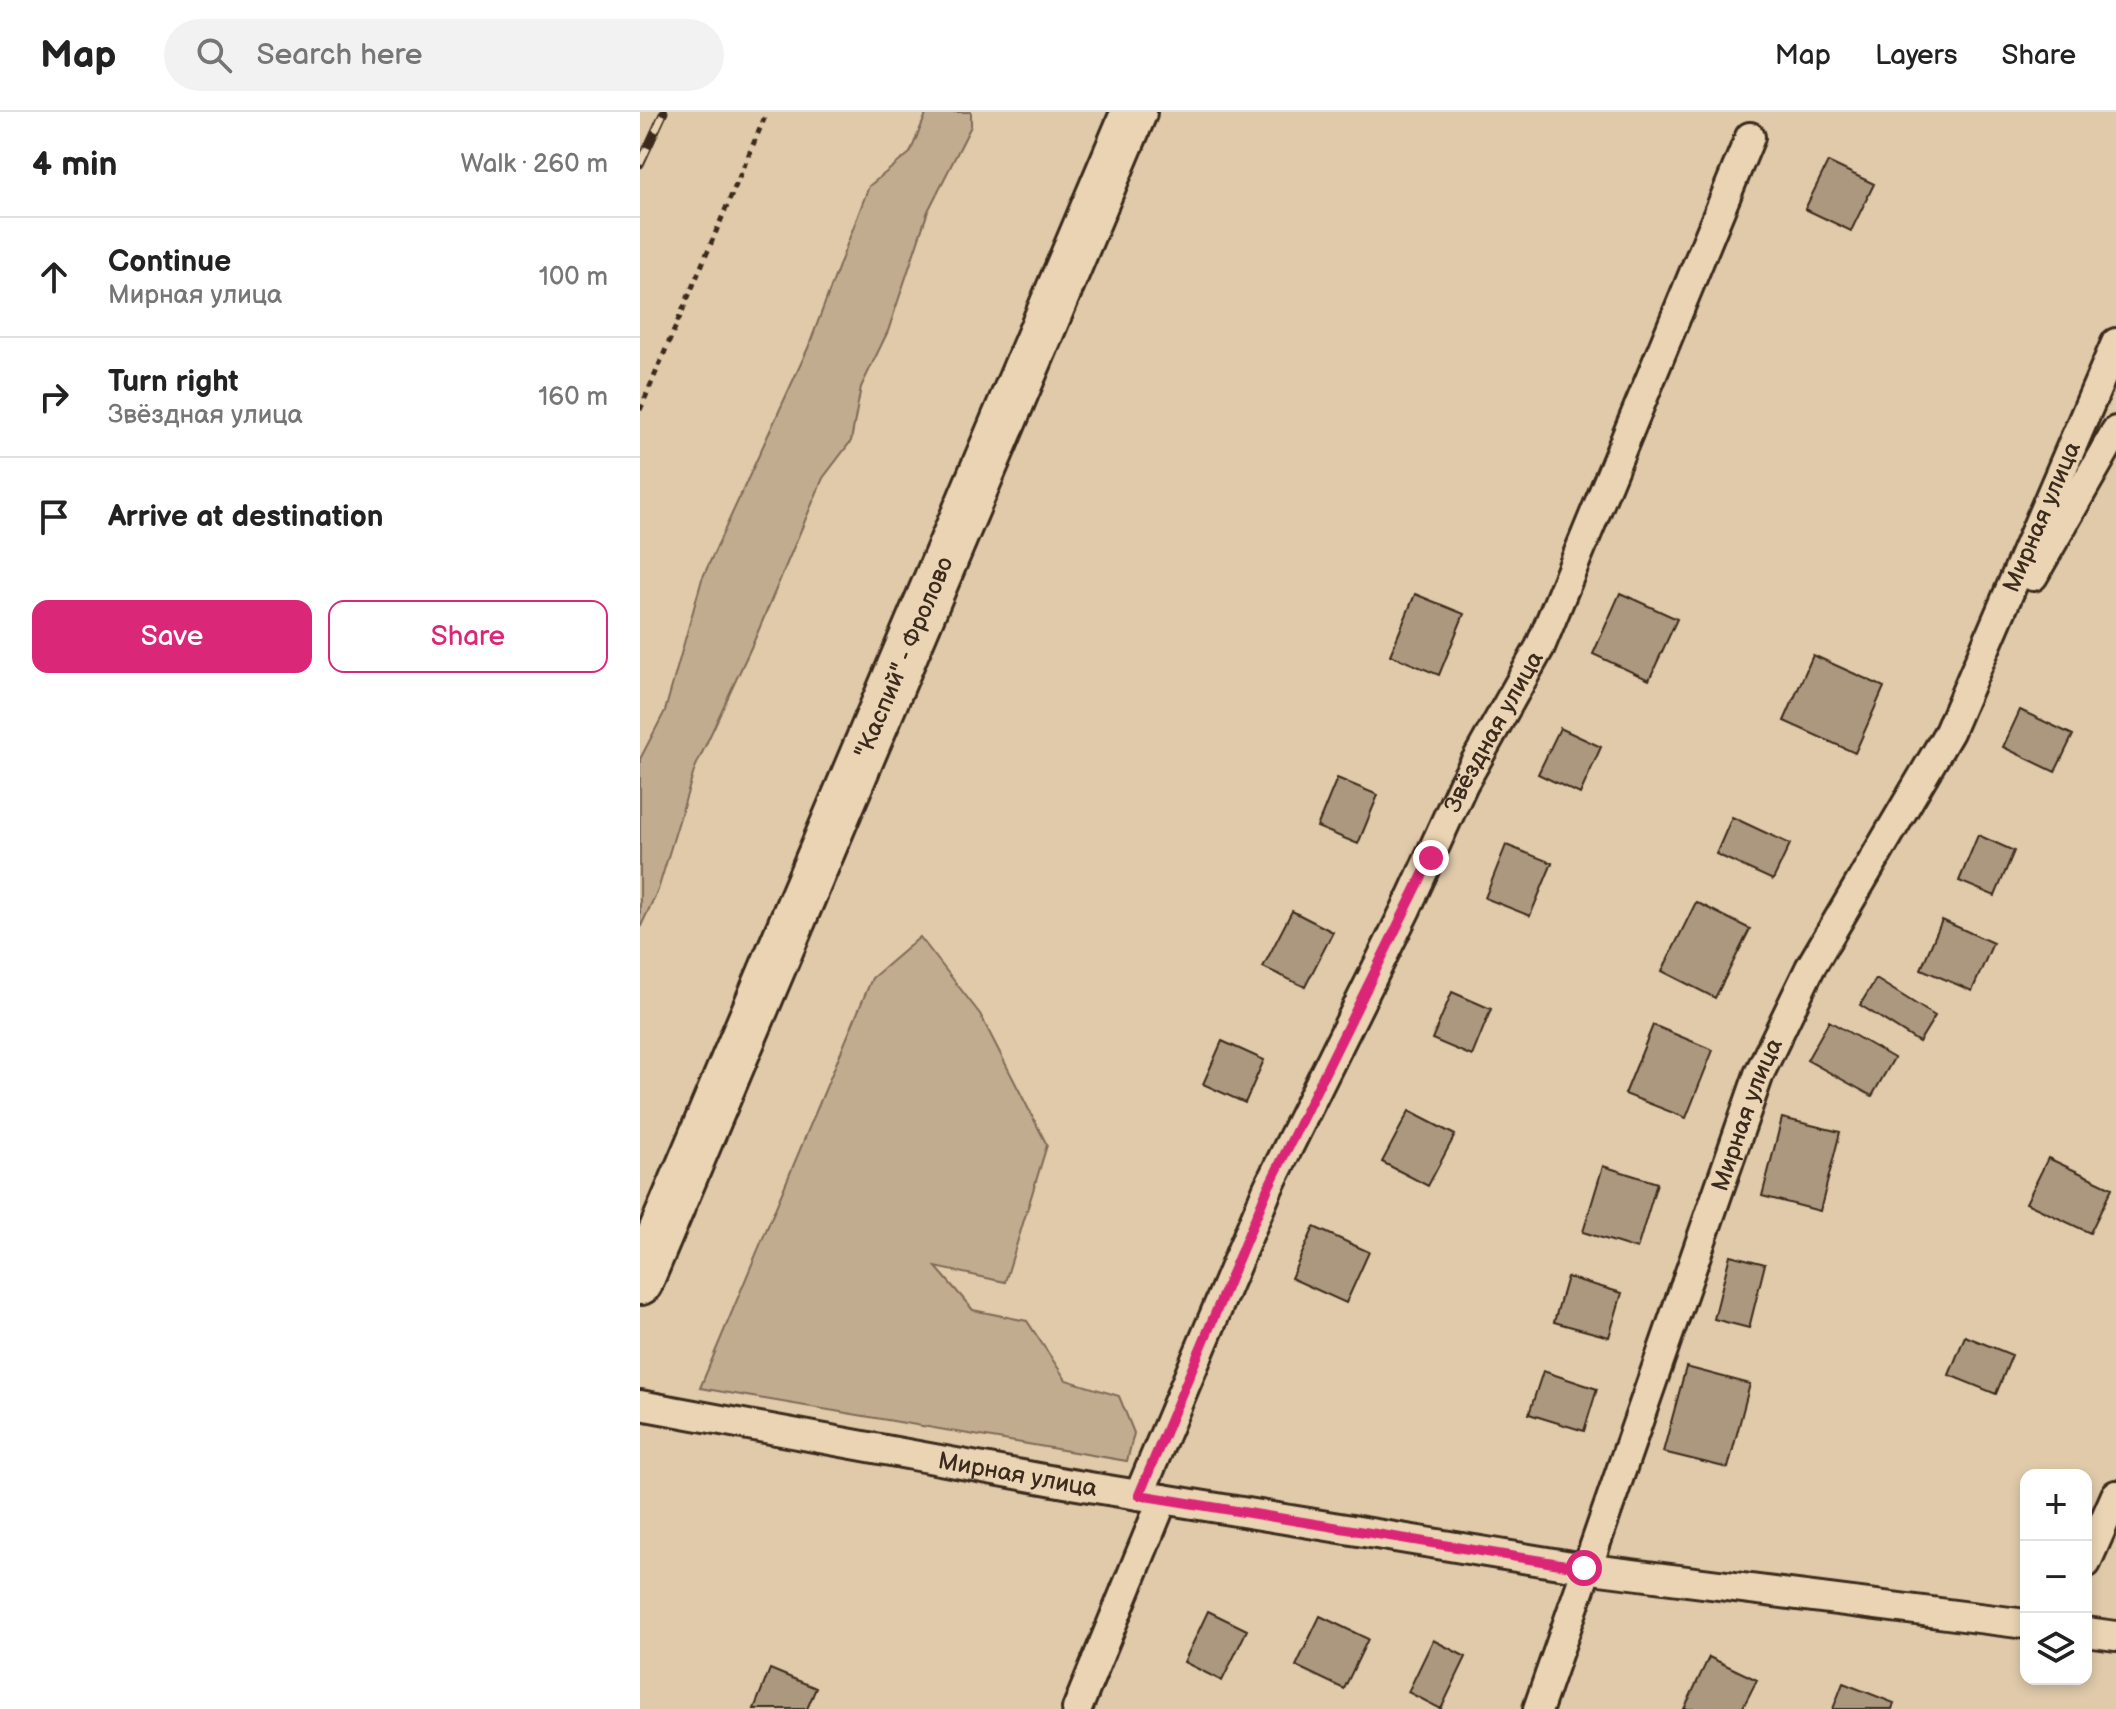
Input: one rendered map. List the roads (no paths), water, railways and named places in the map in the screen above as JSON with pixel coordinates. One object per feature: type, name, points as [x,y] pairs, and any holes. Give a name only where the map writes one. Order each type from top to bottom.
[{"type":"main road","name":"\"Каспий\" - Фролово","points":[[640,1282],[1134,112]]},
{"type":"street","name":"Звёздная улица","points":[[1077,1709],[1151,1497],[1268,1188],[1425,870],[1463,784],[1540,647],[1750,137]]},
{"type":"street","name":"Мирная улица","points":[[1538,1709],[1584,1568],[1759,1074],[1810,968],[1949,732],[2116,343]]},
{"type":"street","name":"Мирная улица","points":[[1967,690],[2116,431]]},
{"type":"street","name":"Мирная улица","points":[[640,1405],[1151,1497],[1584,1568],[2020,1623]]},
{"type":"street","points":[[2092,1549],[2116,1495]]},
{"type":"street","points":[[2092,1633],[2116,1636]]},
{"type":"railway","points":[[640,164],[664,112]]}]
